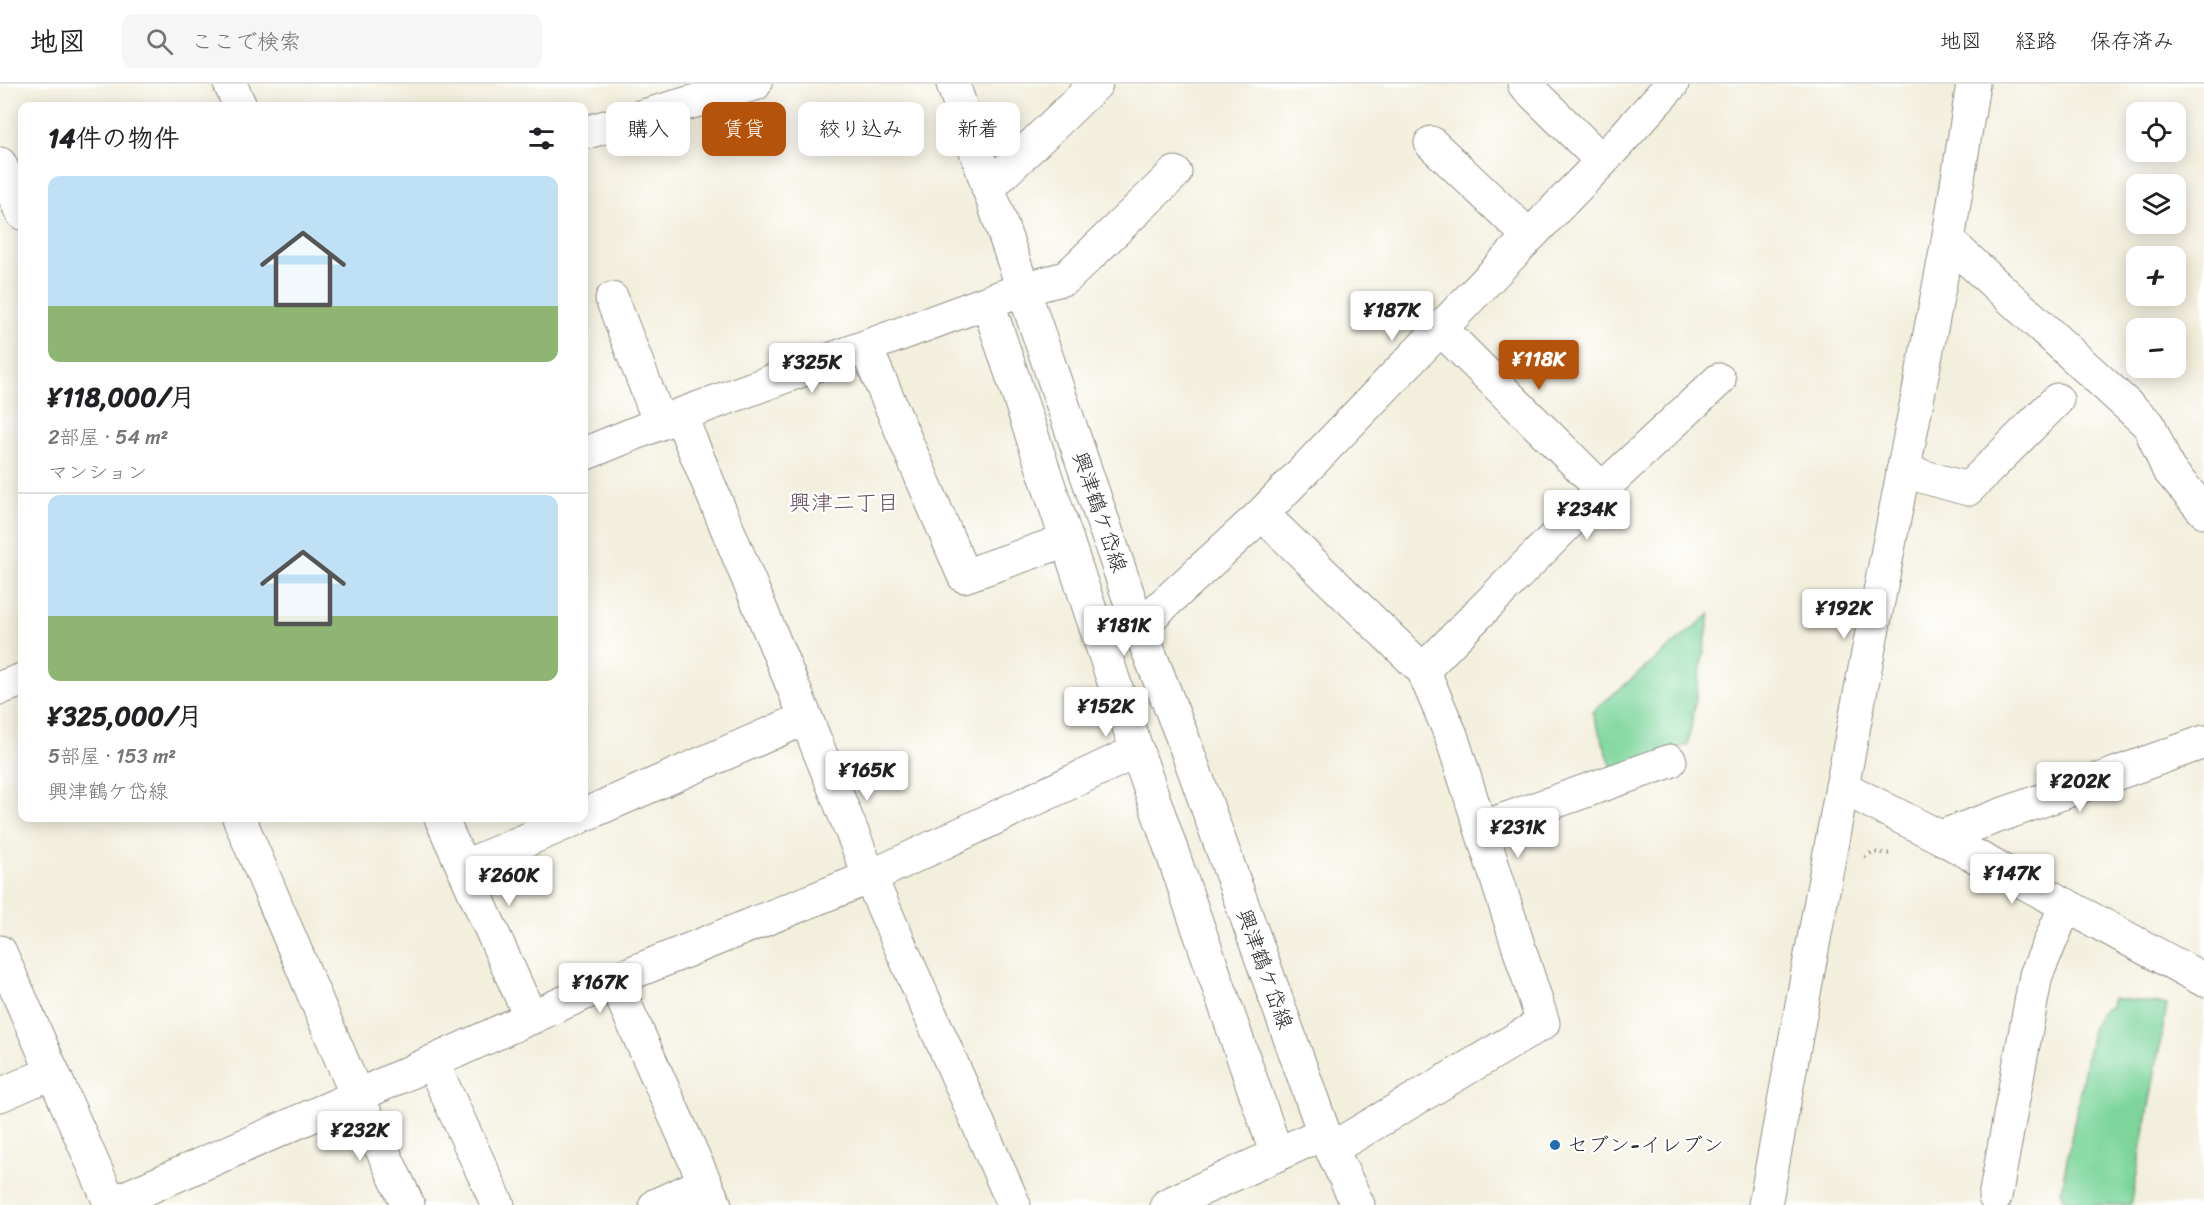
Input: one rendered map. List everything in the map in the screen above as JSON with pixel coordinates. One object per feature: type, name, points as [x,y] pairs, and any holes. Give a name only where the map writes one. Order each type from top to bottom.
[{"type":"street","points":[[230,84],[238,102]]},
{"type":"street","points":[[588,132],[755,84]]},
{"type":"street","name":"興津鶴ケ岱線","points":[[953,84],[1139,627],[1183,739],[1327,1141],[1358,1205]]},
{"type":"street","points":[[988,188],[1096,84]]},
{"type":"street","points":[[1524,84],[1602,161]]},
{"type":"street","points":[[1139,627],[1262,514],[1602,161],[1672,84]]},
{"type":"street","points":[[1765,1205],[1842,787],[1948,241],[1973,84]]},
{"type":"street","points":[[1431,142],[1529,236]]},
{"type":"street","points":[[0,164],[18,204]]},
{"type":"street","points":[[588,452],[670,419],[1023,289],[1066,278],[1175,173]]},
{"type":"street","points":[[1948,241],[2149,425],[2168,469],[2204,511]]},
{"type":"street","points":[[612,299],[670,419],[806,718],[870,877],[1014,1205]]},
{"type":"street","points":[[988,303],[1137,751],[1277,1155]]},
{"type":"street","points":[[1440,328],[1602,489]]},
{"type":"street","points":[[866,348],[964,576],[1067,540]]},
{"type":"street","points":[[1423,670],[1602,489],[1719,380]]},
{"type":"street","points":[[1903,471],[1968,489],[2057,400]]},
{"type":"street","points":[[1167,1205],[1277,1155],[1327,1141],[1544,1023],[1450,735],[1423,670],[1262,514]]},
{"type":"street","points":[[0,688],[18,681]]},
{"type":"street","points":[[588,813],[806,718]]},
{"type":"street","points":[[1940,837],[2204,742]]},
{"type":"street","points":[[0,952],[111,1204],[614,980],[870,877],[1137,751]]},
{"type":"street","points":[[1481,828],[1670,761]]},
{"type":"street","points":[[1842,787],[1940,837],[2204,980]]},
{"type":"street","points":[[241,822],[357,1096],[408,1205]]},
{"type":"street","points":[[443,822],[531,1018]]},
{"type":"street","points":[[463,867],[569,822]]},
{"type":"street","points":[[1995,1197],[2036,975],[2066,905]]},
{"type":"street","points":[[614,980],[710,1194],[656,1205]]},
{"type":"street","points":[[432,1062],[498,1205]]},
{"type":"street","points":[[0,1095],[52,1072]]},
{"type":"path","points":[[1860,860],[1873,852],[1901,855]]},
{"type":"green space","points":[[1710,614],[1688,745],[1613,770],[1592,712]]},
{"type":"green space","points":[[2112,998],[2167,1005],[2132,1201],[2130,1205],[2073,1205],[2064,1198],[2061,1191],[2092,1030],[2101,1013],[2111,1007]]},
{"type":"place","name":"セブン-イレブン","points":[[1555,1145]]},
{"type":"district","name":"興津二丁目","points":[[844,502]]}]
